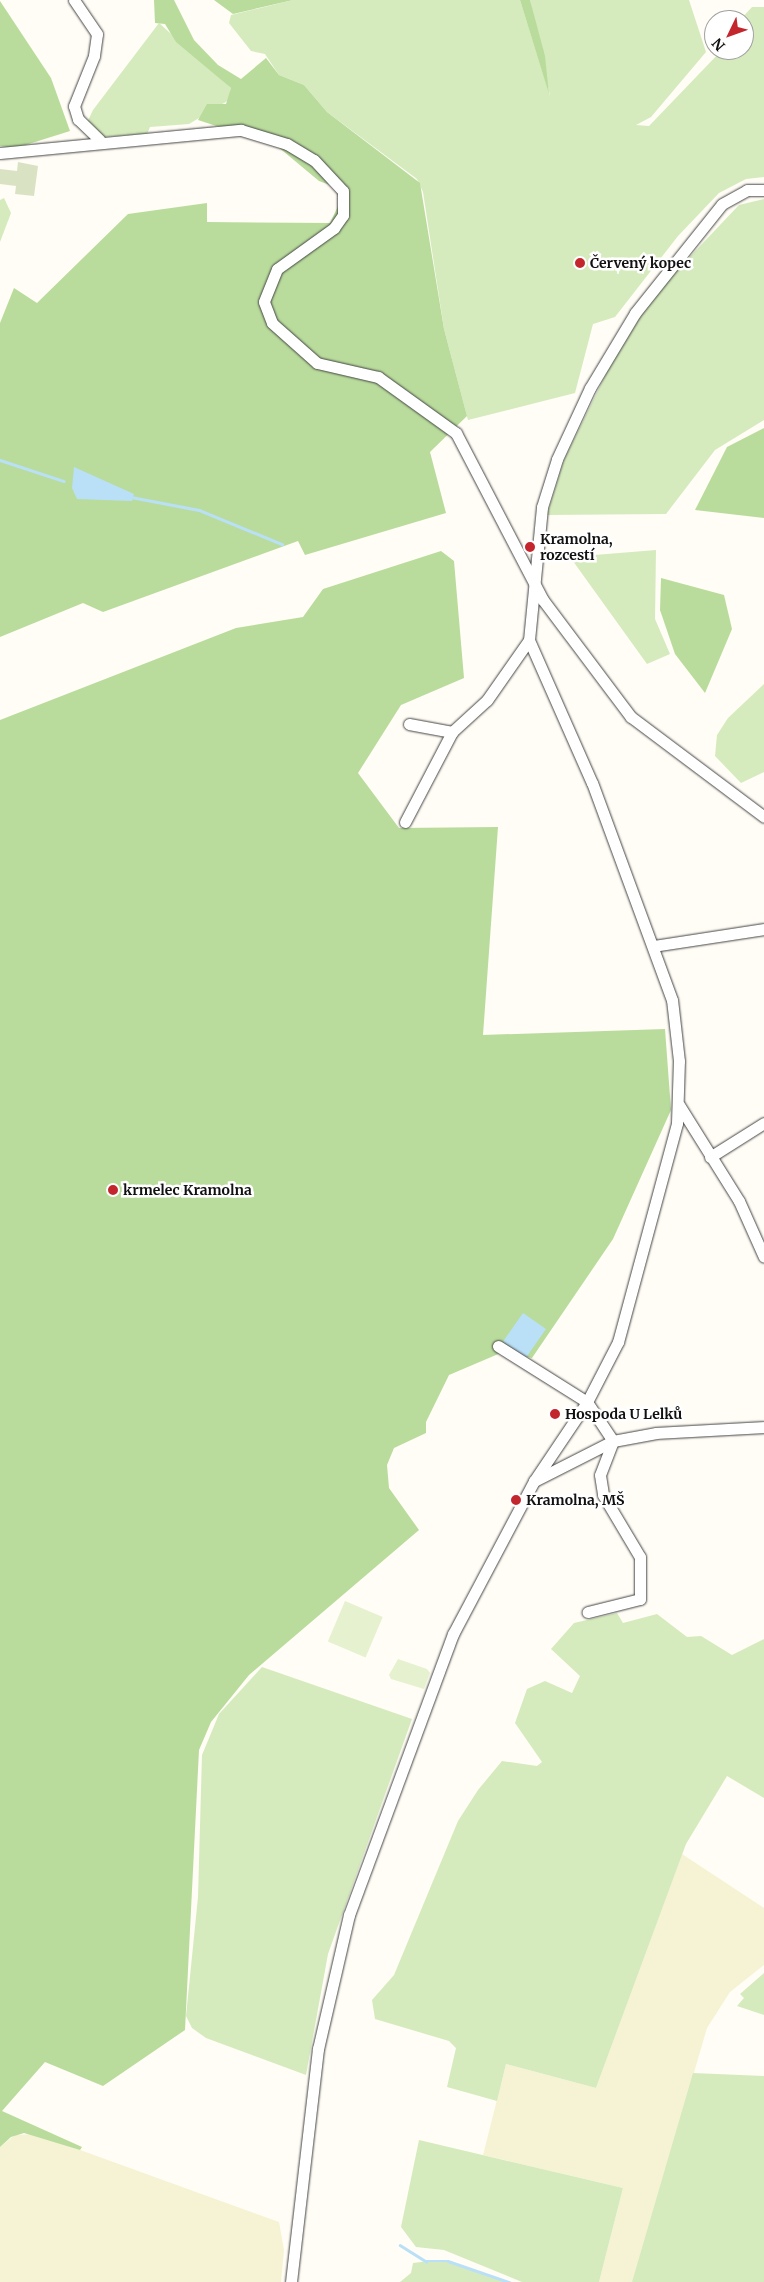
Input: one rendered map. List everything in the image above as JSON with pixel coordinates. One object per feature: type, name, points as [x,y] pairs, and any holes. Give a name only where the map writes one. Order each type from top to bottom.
[{"type":"street","points":[[74,0],[93,23],[97,44],[74,106],[78,119],[100,140]]},
{"type":"street","points":[[0,153],[79,145],[100,140],[255,131],[287,144],[328,172],[343,191],[343,215],[334,228],[277,270],[264,302],[272,323],[318,363],[378,377],[456,433],[533,582],[640,727],[764,817]]},
{"type":"street","points":[[291,2282],[318,2049],[349,1915],[453,1634],[534,1480],[587,1402],[618,1342],[679,1105],[672,1000],[592,784],[529,640],[533,582],[547,483],[618,338],[722,204],[748,190],[764,190]]},
{"type":"street","points":[[405,822],[452,732],[487,700],[529,640]]},
{"type":"street","points":[[409,724],[452,732]]},
{"type":"street","points":[[653,946],[764,929]]},
{"type":"street","points":[[679,1105],[710,1158],[739,1201],[764,1256]]},
{"type":"street","points":[[710,1158],[764,1123]]},
{"type":"street","points":[[498,1346],[587,1402],[613,1441]]},
{"type":"street","points":[[534,1480],[613,1441],[656,1433],[764,1427]]},
{"type":"street","points":[[588,1612],[640,1599],[640,1556],[603,1496],[600,1475],[613,1441]]},
{"type":"shaded area","points":[[682,1854],[764,1908],[764,1965],[730,1992],[707,2028],[633,2282],[599,2282],[623,2188],[483,2155],[506,2064],[596,2088]]},
{"type":"shaded area","points":[[36,2134],[279,2222],[284,2250],[281,2282],[0,2282],[0,2147],[15,2135]]},
{"type":"green space","points":[[154,0],[174,0],[194,40],[218,65],[241,79],[266,58],[279,75],[304,85],[327,112],[420,183],[444,329],[467,416],[430,452],[446,513],[305,555],[298,541],[103,612],[83,603],[0,637],[0,323],[14,288],[37,303],[128,214],[207,203],[207,222],[330,223],[340,202],[335,187],[319,181],[277,146],[198,120],[207,104],[226,104],[231,88],[176,42],[165,24],[155,23]]},
{"type":"green space","points":[[214,0],[293,0],[233,14]]},
{"type":"green space","points":[[293,0],[520,0],[550,96],[530,0],[689,0],[704,46],[704,54],[651,117],[636,125],[649,126],[712,60],[754,60],[754,10],[749,10],[752,7],[764,7],[764,177],[746,179],[719,193],[678,236],[615,317],[593,324],[575,393],[468,420],[444,329],[423,192],[417,179],[327,112],[304,85],[279,75],[265,54],[251,51],[229,23],[231,15]]},
{"type":"green space","points":[[520,0],[530,0],[545,56],[549,94]]},
{"type":"green space","points":[[0,1],[51,78],[70,131],[16,148],[0,146]]},
{"type":"green space","points":[[159,23],[231,88],[229,100],[189,124],[150,127],[147,134],[101,137],[86,125],[93,110]]},
{"type":"green space","points":[[18,162],[38,166],[34,196],[15,194],[16,186],[0,184],[0,169],[17,171]]},
{"type":"green space","points":[[4,198],[11,213],[0,242],[0,200]]},
{"type":"green space","points":[[764,199],[764,420],[715,450],[666,514],[547,515],[564,460],[621,343],[663,285],[739,205]]},
{"type":"green space","points":[[764,428],[764,518],[695,510],[727,447]]},
{"type":"green space","points":[[656,550],[655,619],[670,654],[647,664],[570,557]]},
{"type":"green space","points":[[441,551],[454,561],[464,678],[401,705],[358,773],[399,828],[498,827],[483,1035],[665,1029],[671,1110],[613,1239],[532,1358],[503,1352],[449,1375],[426,1422],[426,1433],[394,1448],[387,1465],[389,1488],[419,1530],[249,1675],[211,1722],[199,1750],[185,2030],[103,2086],[45,2062],[2,2111],[82,2147],[80,2150],[24,2133],[11,2137],[0,2147],[0,720],[236,628],[303,617],[323,589]]},
{"type":"green space","points":[[661,578],[724,595],[732,629],[705,693],[675,654],[660,610]]},
{"type":"green space","points":[[764,684],[764,772],[741,783],[715,756],[717,735],[728,718]]},
{"type":"green space","points":[[345,1601],[383,1617],[366,1658],[328,1642]]},
{"type":"green space","points":[[617,1613],[623,1623],[657,1614],[687,1637],[701,1636],[732,1655],[764,1639],[764,1798],[727,1776],[686,1844],[596,2088],[506,2064],[497,2101],[447,2087],[456,2048],[449,2041],[375,2019],[372,2000],[394,1975],[458,1821],[478,1790],[502,1761],[537,1766],[542,1762],[515,1723],[527,1689],[545,1681],[572,1693],[580,1676],[551,1649],[574,1623]]},
{"type":"green space","points":[[398,1659],[427,1669],[430,1673],[424,1689],[391,1679],[389,1675]]},
{"type":"green space","points":[[262,1667],[412,1719],[328,1954],[306,2075],[206,2038],[192,2028],[186,2016],[198,1897],[202,1755],[219,1714]]},
{"type":"green space","points":[[764,1973],[764,2015],[737,2006],[744,1998],[740,1994]]},
{"type":"green space","points":[[693,2073],[764,2076],[764,2282],[632,2282]]},
{"type":"green space","points":[[419,2140],[623,2188],[599,2282],[522,2282],[444,2250],[416,2247],[401,2227]]},
{"type":"green space","points":[[438,2260],[507,2282],[400,2282],[411,2273],[413,2263]]},
{"type":"water","points":[[74,467],[134,494],[132,501],[77,499],[72,488]]},
{"type":"water","points":[[523,1313],[546,1329],[526,1358],[503,1342]]},
{"type":"waterway","points":[[0,460],[64,481]]},
{"type":"waterway","points":[[131,497],[199,510],[282,544]]},
{"type":"waterway","points":[[400,2245],[426,2261],[448,2261],[509,2282]]},
{"type":"place","name":"Červený kopec","points":[[580,263]]},
{"type":"place","name":"Kramolna, rozcestí","points":[[530,547]]},
{"type":"place","name":"krmelec Kramolna","points":[[113,1190]]},
{"type":"place","name":"Hospoda U Lelků","points":[[555,1414]]},
{"type":"place","name":"Kramolna, MŠ","points":[[516,1500]]}]
